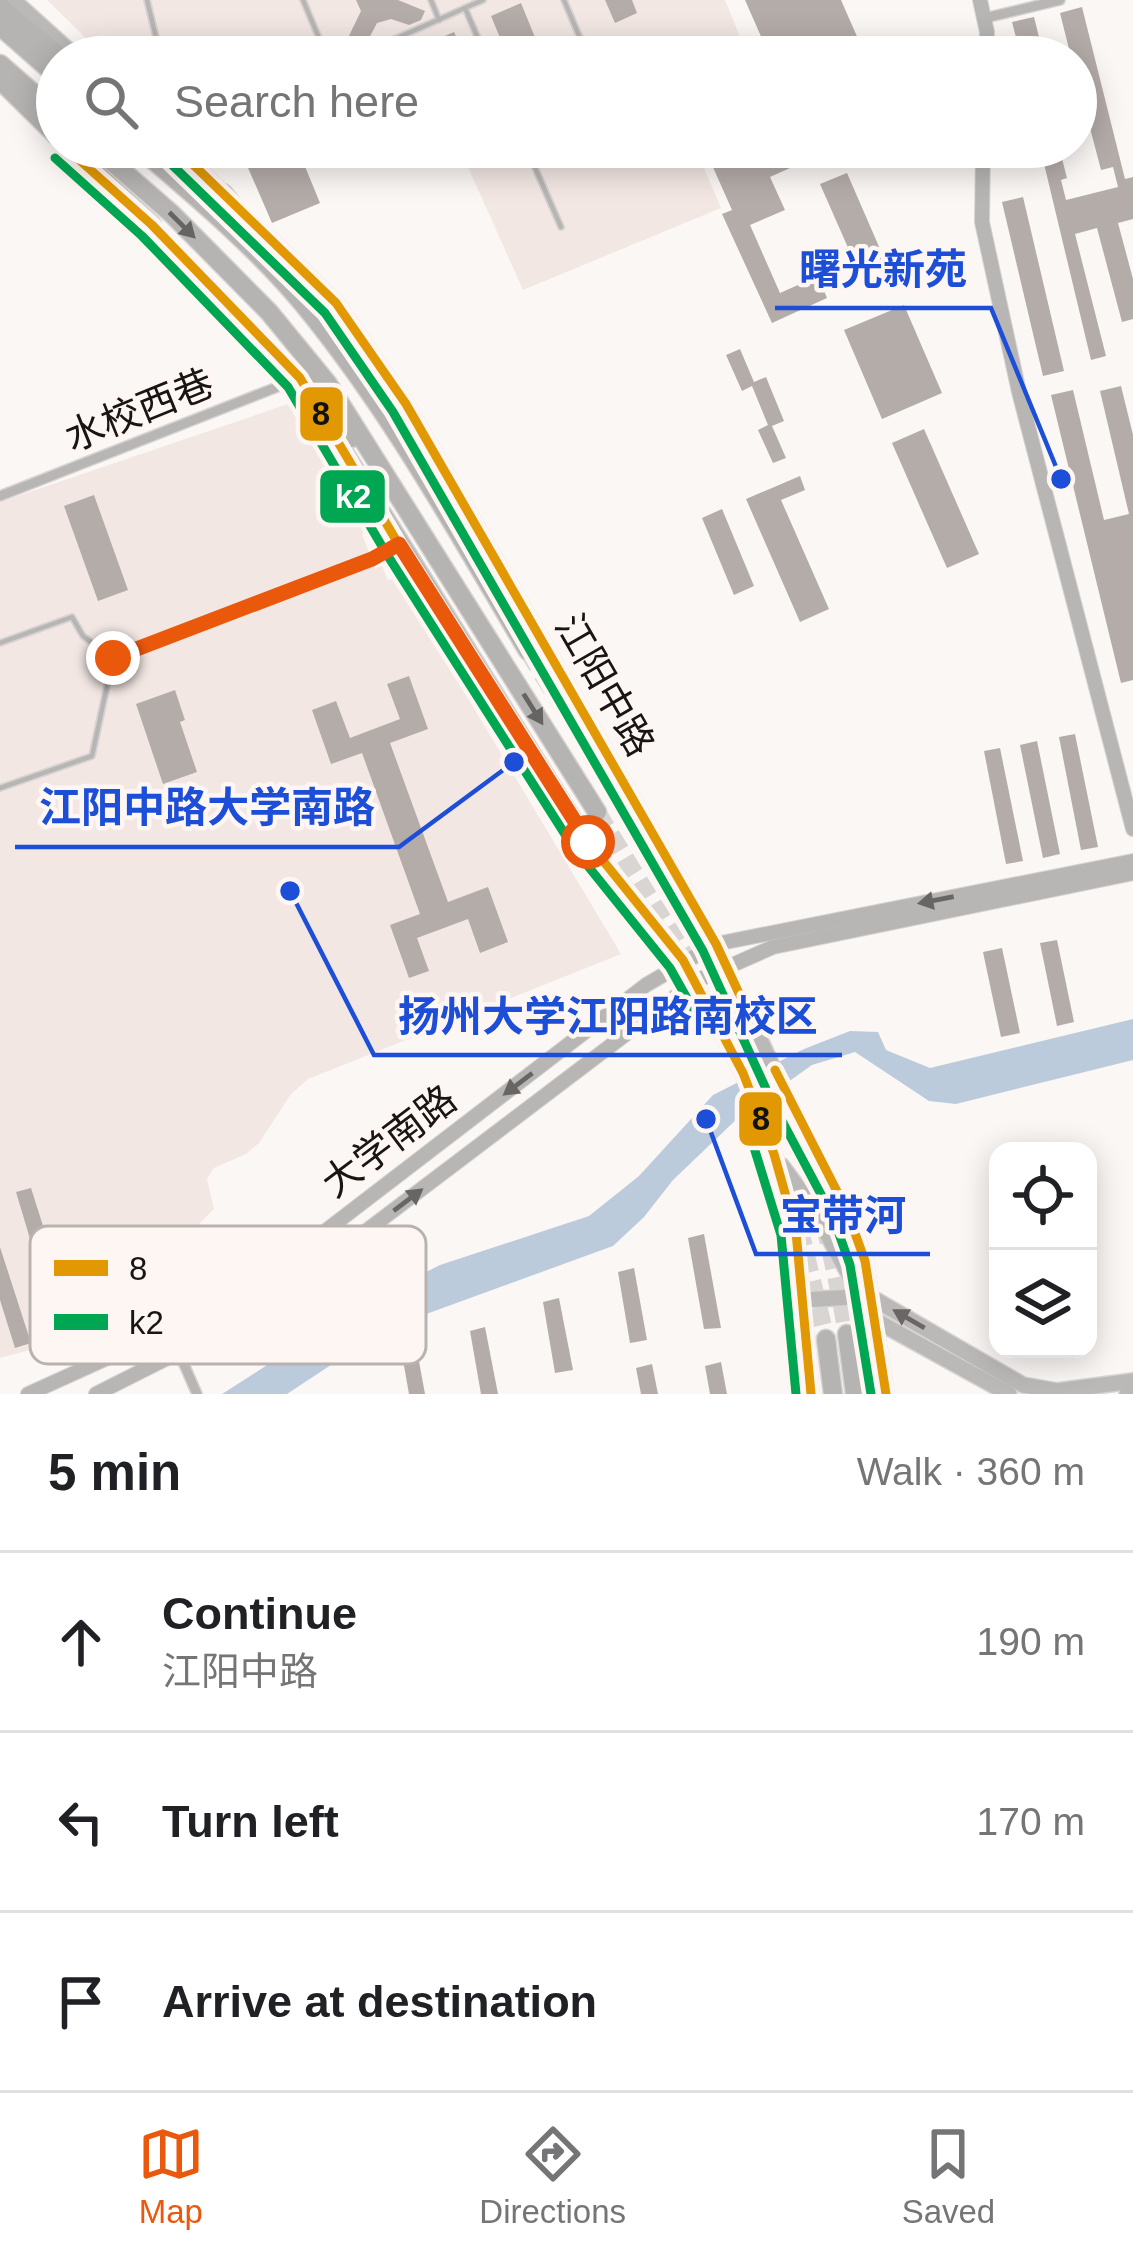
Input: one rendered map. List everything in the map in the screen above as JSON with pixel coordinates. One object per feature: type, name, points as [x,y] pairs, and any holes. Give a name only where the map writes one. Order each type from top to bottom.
[{"type":"highway","points":[[0,7],[36,37]]},
{"type":"highway","points":[[0,26],[36,58]]},
{"type":"highway","points":[[0,64],[36,96]]},
{"type":"highway","points":[[0,80],[36,117]]},
{"type":"highway","points":[[89,168],[152,224]]},
{"type":"highway","points":[[119,168],[253,296],[328,383],[597,812]]},
{"type":"highway","points":[[162,168],[303,303],[405,446],[528,651]]},
{"type":"highway","points":[[223,193],[379,393],[405,446]]},
{"type":"highway","points":[[300,378],[354,441],[459,603],[492,642]]},
{"type":"highway","points":[[847,1334],[855,1394]]},
{"type":"highway","points":[[826,1339],[833,1394]]},
{"type":"main road","points":[[13,0],[53,36]]},
{"type":"main road","points":[[0,90],[36,120]]},
{"type":"main road","name":"江阳中路","points":[[197,168],[336,303],[406,404],[716,944],[785,1096],[847,1211],[865,1261],[863,1296]]},
{"type":"main road","name":"江阳中路","points":[[152,224],[300,378],[588,842],[696,981],[743,1072],[774,1154],[796,1232],[811,1394]]},
{"type":"main road","name":"江阳中路","points":[[774,1154],[813,1208],[863,1296],[873,1319],[886,1394]]},
{"type":"main road","points":[[803,1300],[863,1296],[1023,1385],[1057,1391],[1133,1381]]},
{"type":"main road","points":[[873,1319],[1009,1394]]},
{"type":"street","points":[[980,0],[985,36]]},
{"type":"street","points":[[985,18],[1060,0]]},
{"type":"street","points":[[983,168],[982,222],[1005,327],[1133,829]]},
{"type":"street","name":"水校西巷","points":[[0,496],[300,378]]},
{"type":"street","name":"大学南路","points":[[332,1226],[683,960],[716,944],[1133,861]]},
{"type":"street","name":"大学南路","points":[[373,1226],[696,981],[725,967],[773,947],[1133,873]]},
{"type":"street","name":"大学南路","points":[[28,1394],[94,1364]]},
{"type":"street","name":"大学南路","points":[[96,1394],[156,1364]]},
{"type":"street","points":[[183,1364],[197,1394]]},
{"type":"lane","points":[[146,0],[154,36]]},
{"type":"lane","points":[[303,0],[318,36]]},
{"type":"lane","points":[[430,0],[440,20]]},
{"type":"lane","points":[[403,36],[483,0]]},
{"type":"lane","points":[[564,0],[579,36]]},
{"type":"lane","points":[[465,8],[477,36]]},
{"type":"lane","points":[[535,168],[561,226]]},
{"type":"lane","points":[[113,658],[372,559],[399,544]]},
{"type":"lane","points":[[0,644],[72,617],[83,637],[113,658]]},
{"type":"lane","points":[[0,788],[92,755],[113,658]]},
{"type":"shaded area","points":[[47,0],[725,0],[740,36],[84,36]]},
{"type":"shaded area","points":[[468,168],[704,168],[721,208],[523,290]]},
{"type":"shaded area","points":[[294,402],[371,531],[362,534],[375,568],[382,566],[388,580],[396,578],[621,954],[308,1079],[291,1094],[259,1143],[214,1168],[207,1179],[214,1209],[197,1226],[30,1226],[30,1350],[0,1358],[0,502]]},
{"type":"water","points":[[1133,1019],[1133,1060],[956,1104],[929,1101],[855,1052],[812,1065],[739,1117],[613,1246],[426,1314],[426,1272],[589,1216],[639,1176],[713,1095],[804,1049],[850,1031],[878,1032],[886,1050],[930,1068]]},
{"type":"water","points":[[269,1364],[332,1364],[287,1394],[222,1394]]},
{"type":"building","points":[[356,0],[398,0],[425,11],[421,20],[409,25],[391,19],[377,23],[370,36],[349,36],[361,11]]},
{"type":"building","points":[[605,0],[632,0],[637,13],[615,23]]},
{"type":"building","points":[[745,0],[841,0],[857,36],[761,36]]},
{"type":"building","points":[[521,3],[534,36],[499,36],[491,16]]},
{"type":"building","points":[[1082,7],[1089,36],[1066,36],[1060,13]]},
{"type":"building","points":[[1034,17],[1039,36],[1016,36],[1012,22]]},
{"type":"building","points":[[1097,67],[1125,179],[1133,177],[1133,219],[1118,223],[1133,279],[1133,319],[1122,322],[1097,228],[1075,234],[1106,356],[1091,360],[1045,168],[1064,168],[1067,178],[1061,180],[1066,200],[1118,187],[1113,167],[1101,170]]},
{"type":"building","points":[[248,168],[306,168],[320,203],[272,223]]},
{"type":"building","points":[[713,168],[790,168],[770,177],[785,210],[750,225],[780,293],[818,276],[827,298],[772,323],[722,214],[732,210]]},
{"type":"building","points":[[847,173],[890,272],[864,284],[820,184]]},
{"type":"building","points":[[1023,197],[1064,371],[1043,376],[1002,202]]},
{"type":"building","points":[[904,305],[942,393],[882,419],[844,330]]},
{"type":"building","points":[[740,349],[754,382],[766,377],[784,421],[772,426],[786,458],[773,463],[758,430],[768,425],[752,386],[742,391],[726,355]]},
{"type":"building","points":[[1121,386],[1133,435],[1133,680],[1121,683],[1051,395],[1073,390],[1104,520],[1129,514],[1100,391]]},
{"type":"building","points":[[924,429],[979,554],[947,568],[892,443]]},
{"type":"building","points":[[800,476],[805,490],[781,500],[829,609],[800,622],[746,499]]},
{"type":"building","points":[[94,495],[128,590],[98,601],[64,506]]},
{"type":"building","points":[[722,509],[754,586],[734,595],[702,518]]},
{"type":"building","points":[[409,676],[428,729],[390,743],[448,902],[488,887],[508,942],[480,953],[468,919],[417,938],[429,971],[409,978],[390,925],[420,914],[362,753],[331,764],[312,710],[336,701],[350,738],[400,719],[387,684]]},
{"type":"building","points":[[175,690],[197,772],[163,784],[136,704]]},
{"type":"building","points":[[1075,734],[1098,847],[1081,850],[1059,737]]},
{"type":"building","points":[[1037,741],[1060,854],[1043,858],[1020,745]]},
{"type":"building","points":[[1000,748],[1023,861],[1006,864],[984,751]]},
{"type":"building","points":[[1057,940],[1074,1022],[1057,1026],[1040,943]]},
{"type":"building","points":[[1002,948],[1020,1033],[1001,1037],[983,952]]},
{"type":"building","points":[[31,1188],[43,1226],[30,1226],[30,1239],[16,1192]]},
{"type":"building","points":[[704,1234],[721,1328],[704,1329],[688,1238]]},
{"type":"building","points":[[0,1247],[30,1343],[15,1348],[0,1300]]},
{"type":"building","points":[[634,1268],[647,1340],[630,1343],[618,1272]]},
{"type":"building","points":[[559,1298],[573,1370],[555,1373],[543,1302]]},
{"type":"building","points":[[485,1327],[498,1394],[481,1394],[470,1331]]},
{"type":"building","points":[[721,1362],[727,1394],[710,1394],[705,1366]]},
{"type":"building","points":[[404,1364],[419,1364],[425,1394],[409,1394]]},
{"type":"building","points":[[652,1364],[658,1394],[641,1394],[636,1368]]},
{"type":"tunnel","points":[[528,651],[633,820],[742,1018]]},
{"type":"tunnel","points":[[597,812],[685,956]]},
{"type":"tunnel","points":[[781,1097],[822,1214],[847,1334]]},
{"type":"tunnel","points":[[787,1176],[826,1339]]},
{"type":"transit line","name":"k2","points":[[66,168],[142,236],[288,387],[386,553],[575,850],[670,968],[702,1025]]},
{"type":"transit line","name":"8","points":[[88,168],[152,225],[300,378],[399,545],[588,842],[683,960],[743,1073],[774,1154],[796,1232],[811,1394]]},
{"type":"transit line","name":"k2","points":[[175,168],[325,313],[393,412],[703,951],[772,1102],[833,1217],[850,1265],[871,1394]]},
{"type":"transit line","name":"8","points":[[197,168],[336,303],[406,404],[716,944],[743,1002]]},
{"type":"transit line","name":"8","points":[[775,1070],[847,1211],[865,1261],[886,1394]]},
{"type":"transit line","name":"k2","points":[[744,1115],[781,1235],[796,1394]]},
{"type":"place","name":"曙光新苑","points":[[1061,479]]},
{"type":"place","name":"江阳中路大学南路","points":[[514,762]]},
{"type":"place","name":"扬州大学江阳路南校区","points":[[290,891]]},
{"type":"place","name":"宝带河","points":[[706,1119]]},
{"type":"route","points":[[113,658],[372,559],[399,544],[588,842]]}]
